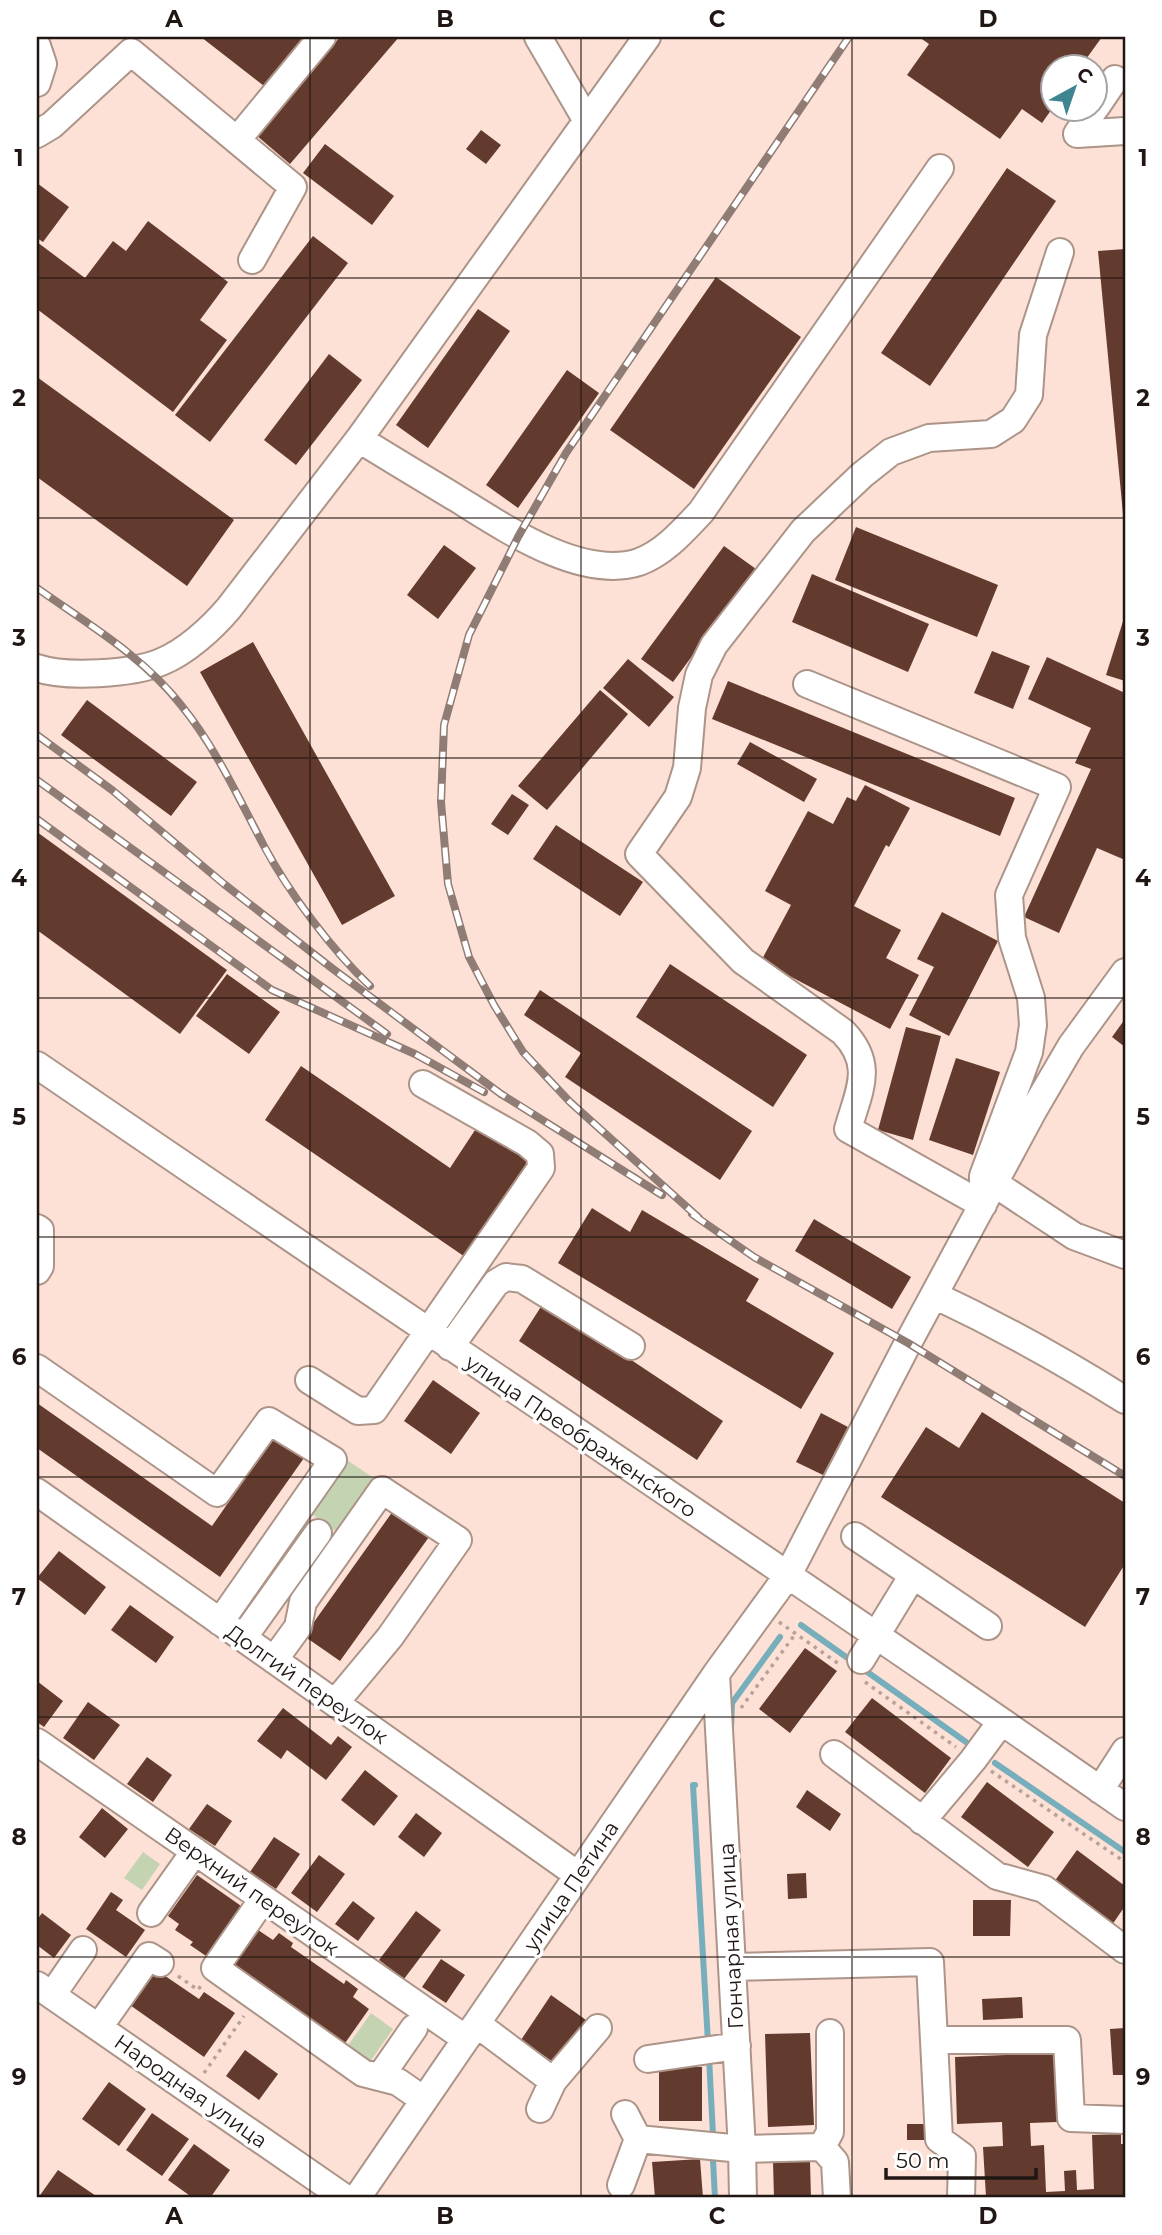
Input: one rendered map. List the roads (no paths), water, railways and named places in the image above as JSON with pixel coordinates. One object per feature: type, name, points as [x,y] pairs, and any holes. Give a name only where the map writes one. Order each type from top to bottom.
[{"type":"street","points":[[237,140],[322,37]]},
{"type":"street","points":[[538,37],[587,121]]},
{"type":"street","points":[[37,668],[68,673],[116,672],[162,662],[213,626],[359,439],[647,37]]},
{"type":"street","points":[[44,129],[132,45],[293,187],[252,260]]},
{"type":"street","points":[[37,46],[43,64],[37,83]]},
{"type":"street","points":[[1110,86],[1115,79]]},
{"type":"street","points":[[1085,122],[1077,134],[1125,131]]},
{"type":"street","points":[[359,439],[517,537],[547,550],[577,561],[615,566],[636,563],[655,555],[701,512],[940,168]]},
{"type":"street","points":[[1060,253],[1033,335],[1029,395],[1013,419],[991,434],[929,438],[891,452],[862,475],[803,531],[714,645],[699,675],[692,708],[688,768],[678,797],[639,854],[743,961],[843,1032],[853,1042],[862,1061],[862,1079],[848,1129],[1074,1236],[1125,1255]]},
{"type":"street","points":[[807,684],[1057,787],[1009,895],[1012,938],[1031,998],[1033,1025],[1030,1052],[983,1176],[989,1194]]},
{"type":"street","name":"улица Петина","points":[[357,2198],[716,1674],[788,1574],[934,1295],[1071,1046],[1125,972]]},
{"type":"street","name":"улица Преображенского","points":[[37,1065],[439,1340],[788,1574],[1125,1807]]},
{"type":"street","points":[[422,1084],[527,1143],[540,1154],[541,1168],[439,1340]]},
{"type":"street","points":[[37,1228],[40,1230],[40,1266],[37,1271]]},
{"type":"street","points":[[309,1380],[358,1411],[374,1410],[439,1340],[496,1283],[506,1277],[522,1279],[631,1346]]},
{"type":"street","points":[[934,1295],[1000,1327],[1125,1399]]},
{"type":"street","points":[[37,1368],[217,1493],[269,1421],[333,1460],[220,1622]]},
{"type":"street","points":[[274,1660],[298,1628],[303,1602],[382,1490],[458,1540],[390,1637],[335,1703]]},
{"type":"street","name":"Долгий переулок","points":[[37,1492],[578,1875]]},
{"type":"street","points":[[243,1638],[318,1532]]},
{"type":"street","points":[[855,1536],[988,1626]]},
{"type":"street","points":[[861,1660],[912,1575]]},
{"type":"street","name":"Гончарная улица","points":[[716,1674],[743,2198]]},
{"type":"street","points":[[922,1821],[1001,1722]]},
{"type":"street","name":"Верхний переулок","points":[[37,1742],[263,1899],[553,2081]]},
{"type":"street","points":[[1100,1790],[1125,1751]]},
{"type":"street","points":[[834,1754],[997,1876],[1044,1889],[1122,1940]]},
{"type":"street","points":[[151,1913],[195,1851]]},
{"type":"street","points":[[263,1899],[215,1968],[363,2073],[398,2082],[424,2100]]},
{"type":"street","points":[[44,1990],[83,1950]]},
{"type":"street","points":[[99,2027],[149,1956],[160,1963]]},
{"type":"street","points":[[732,1967],[930,1962],[939,2138],[961,2156],[961,2198]]},
{"type":"street","name":"Народная улица","points":[[44,1990],[345,2198]]},
{"type":"street","points":[[380,2077],[414,2028]]},
{"type":"street","points":[[540,2109],[553,2081],[598,2028]]},
{"type":"street","points":[[822,2147],[830,2132],[830,2033]]},
{"type":"street","points":[[934,2040],[1067,2039],[1071,2118],[1125,2120]]},
{"type":"street","points":[[648,2059],[737,2046]]},
{"type":"street","points":[[621,2185],[638,2139],[625,2114]]},
{"type":"street","points":[[638,2139],[742,2149],[822,2147]]},
{"type":"street","points":[[822,2147],[835,2162],[837,2198]]},
{"type":"waterway","points":[[801,1625],[966,1742]]},
{"type":"waterway","points":[[731,1728],[732,1703],[780,1637]]},
{"type":"waterway","points":[[995,1763],[1125,1852]]},
{"type":"waterway","points":[[695,1785],[708,2042]]},
{"type":"waterway","points":[[709,2057],[713,2135]]},
{"type":"waterway","points":[[713,2160],[715,2198]]},
{"type":"railway","points":[[699,1218],[570,1102],[523,1052],[469,957],[448,884],[441,802],[444,725],[469,635],[518,537],[566,453],[849,37]]},
{"type":"railway","points":[[37,588],[132,656],[166,687],[194,721],[216,756],[286,883],[326,938],[370,986]]},
{"type":"railway","points":[[37,735],[112,790],[224,884],[333,969],[501,1094],[662,1195]]},
{"type":"railway","points":[[37,780],[387,1034]]},
{"type":"railway","points":[[37,819],[272,990],[415,1054],[484,1092]]},
{"type":"railway","points":[[692,1214],[754,1257],[908,1343],[1125,1476]]}]
